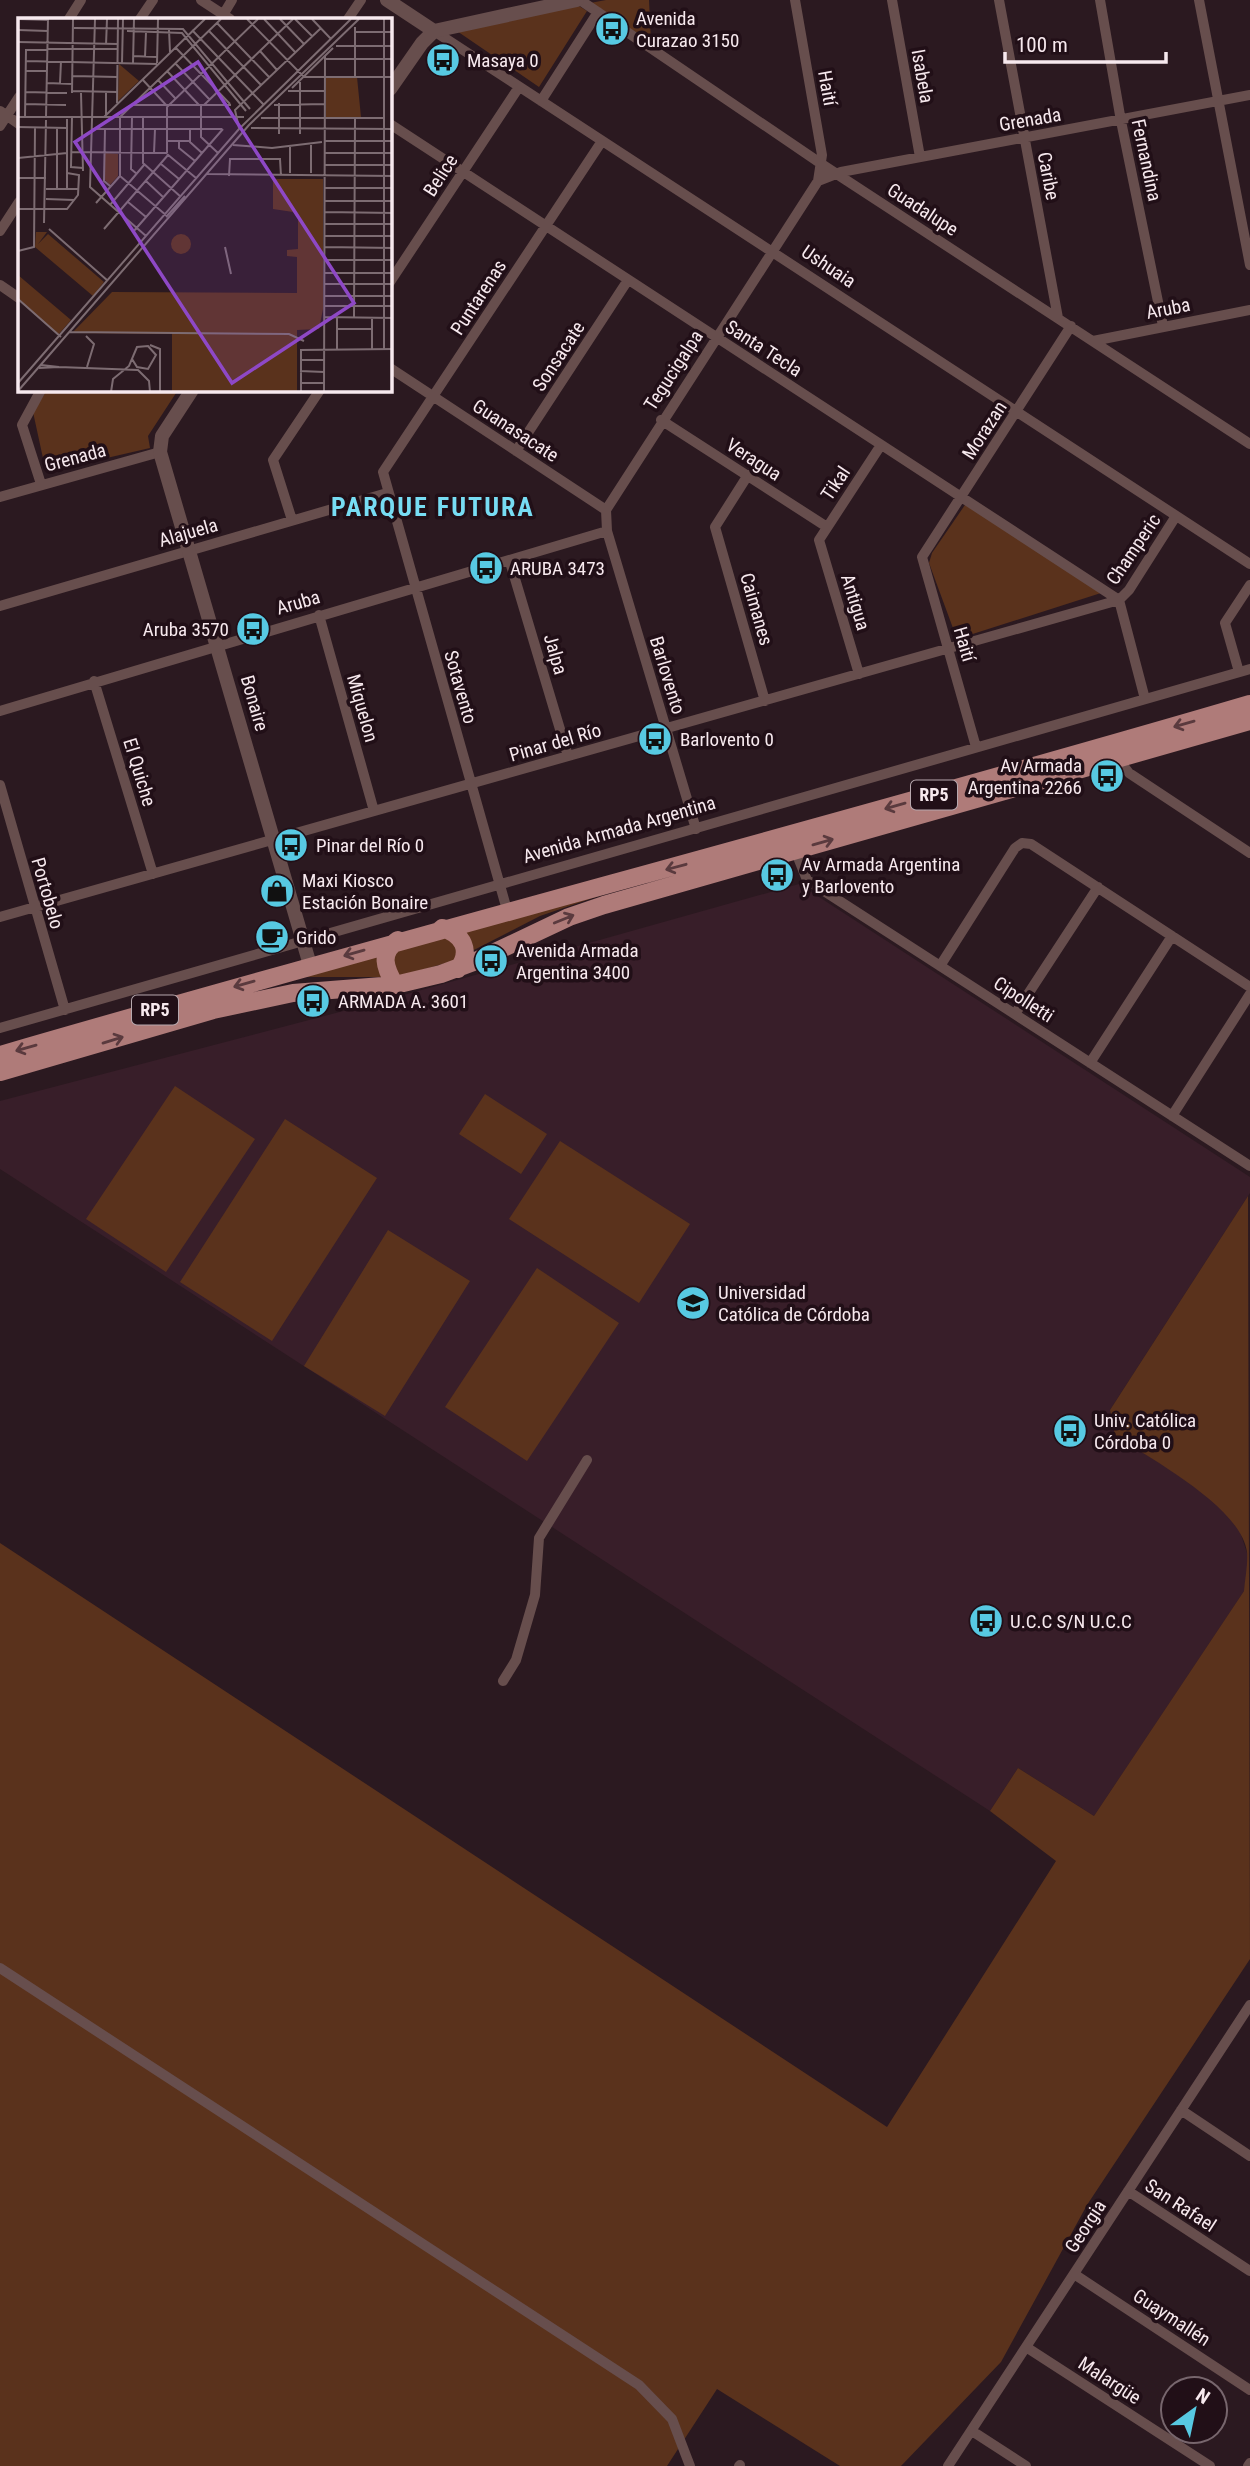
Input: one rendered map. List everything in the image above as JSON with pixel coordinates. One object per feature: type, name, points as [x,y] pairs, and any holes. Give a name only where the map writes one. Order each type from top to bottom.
[{"type":"main road","name":"RP5","points":[[0,1055],[398,940],[767,842],[1250,704]]},
{"type":"main road","name":"RP5","points":[[0,1072],[213,1010],[293,993],[396,985],[458,969],[569,917],[1250,721]]},
{"type":"main road","points":[[442,928],[451,930],[463,940],[464,959],[458,969]]},
{"type":"main road","points":[[396,985],[388,973],[385,955],[398,940]]},
{"type":"street","points":[[70,18],[81,0]]},
{"type":"street","points":[[141,18],[153,0]]},
{"type":"street","points":[[201,0],[227,17],[232,0]]},
{"type":"street","points":[[349,18],[360,0]]},
{"type":"street","name":"Ushuaia","points":[[387,0],[1250,564]]},
{"type":"street","points":[[392,86],[433,31],[579,0]]},
{"type":"street","name":"Guadalupe","points":[[579,0],[823,165],[1250,444]]},
{"type":"street","name":"Haití","points":[[795,0],[823,165],[818,181]]},
{"type":"street","name":"Isabela","points":[[892,0],[920,158]]},
{"type":"street","name":"Caribe","points":[[999,0],[1058,318]]},
{"type":"street","name":"Fernandina","points":[[1100,0],[1121,121],[1163,326]]},
{"type":"street","points":[[1199,0],[1250,265]]},
{"type":"street","points":[[541,101],[597,12]]},
{"type":"street","name":"Belice","points":[[392,279],[519,87]]},
{"type":"street","name":"Grenada","points":[[818,181],[836,173],[1250,96]]},
{"type":"street","points":[[0,126],[3,114],[18,98]]},
{"type":"street","points":[[3,114],[18,123]]},
{"type":"street","name":"Santa Tecla","points":[[392,125],[1119,600]]},
{"type":"street","name":"Puntarenas","points":[[383,472],[602,141]]},
{"type":"street","name":"Tegucigalpa","points":[[606,510],[661,420],[818,181]]},
{"type":"street","points":[[0,231],[18,204]]},
{"type":"street","name":"Sonsacate","points":[[516,451],[628,279]]},
{"type":"street","points":[[0,285],[18,297]]},
{"type":"street","name":"Aruba","points":[[1093,341],[1250,310]]},
{"type":"street","name":"Morazan","points":[[924,551],[1071,326]]},
{"type":"street","name":"Guanasacate","points":[[392,369],[606,510]]},
{"type":"street","points":[[40,392],[22,419],[23,430],[41,484]]},
{"type":"street","points":[[160,452],[162,436],[191,392]]},
{"type":"street","points":[[292,520],[273,460],[319,392]]},
{"type":"street","name":"Veragua","points":[[661,420],[827,527]]},
{"type":"street","name":"Tikal","points":[[818,540],[881,445]]},
{"type":"street","name":"Grenada","points":[[0,497],[160,452]]},
{"type":"street","name":"Bonaire","points":[[160,452],[310,965]]},
{"type":"street","name":"Sotavento","points":[[383,472],[507,910]]},
{"type":"street","name":"Caimanes","points":[[748,475],[715,527],[765,701]]},
{"type":"street","name":"Alajuela","points":[[0,606],[387,493]]},
{"type":"street","points":[[606,510],[607,531]]},
{"type":"street","name":"Champeric","points":[[1119,600],[1129,590],[1176,516]]},
{"type":"street","name":"Aruba","points":[[0,710],[218,644],[510,562],[607,531]]},
{"type":"street","name":"Barlovento","points":[[607,531],[696,829]]},
{"type":"street","name":"Antigua","points":[[818,540],[859,674]]},
{"type":"street","name":"Haití","points":[[924,551],[922,562],[976,747]]},
{"type":"street","name":"Jalpa","points":[[510,562],[568,757]]},
{"type":"street","points":[[1244,671],[1226,630],[1227,618],[1250,585]]},
{"type":"street","points":[[1119,600],[1145,699]]},
{"type":"street","name":"Pinar del Río","points":[[0,917],[1119,600]]},
{"type":"street","name":"Miquelon","points":[[319,615],[374,811]]},
{"type":"street","name":"Avenida Armada Argentina","points":[[0,1028],[302,939],[499,886],[1244,671]]},
{"type":"street","name":"El Quiche","points":[[94,681],[153,874]]},
{"type":"street","points":[[1119,760],[1129,773],[1250,853]]},
{"type":"street","name":"Portobelo","points":[[0,785],[65,1010]]},
{"type":"street","points":[[940,966],[1015,849],[1022,843],[1031,844],[1250,988]]},
{"type":"street","name":"Cipolletti","points":[[795,850],[807,880],[1172,1116],[1248,1160]]},
{"type":"street","points":[[1015,1014],[1098,887]]},
{"type":"street","points":[[1090,1063],[1172,936]]},
{"type":"street","points":[[1172,1116],[1250,993]]},
{"type":"street","points":[[503,1681],[516,1660],[535,1595],[539,1538],[587,1460]]},
{"type":"street","points":[[0,1968],[639,2385],[672,2419],[690,2466]]},
{"type":"street","name":"Georgia","points":[[948,2466],[1181,2110],[1245,2022],[1250,2005]]},
{"type":"street","points":[[1181,2110],[1250,2156]]},
{"type":"street","name":"San Rafael","points":[[1128,2191],[1250,2271]]},
{"type":"street","name":"Guaymallén","points":[[1074,2274],[1250,2390]]},
{"type":"street","name":"Malargüe","points":[[1027,2347],[1210,2466]]},
{"type":"street","points":[[972,2431],[1026,2466]]},
{"type":"shaded area","points":[[606,0],[649,0],[651,42],[590,3]]},
{"type":"shaded area","points":[[579,6],[587,11],[539,87],[451,27]]},
{"type":"shaded area","points":[[46,392],[177,392],[148,436],[150,448],[46,472],[33,412]]},
{"type":"shaded area","points":[[967,502],[1101,593],[957,639],[929,563],[932,553]]},
{"type":"shaded area","name":"Universidad Católica de Córdoba","points":[[799,884],[1250,1177],[1250,1193],[1110,1410],[1223,1509],[1239,1529],[1249,1559],[1244,1591],[1094,1816],[1018,1768],[990,1811],[0,1169],[0,1101],[393,998]]},
{"type":"shaded area","points":[[622,888],[540,916],[470,952],[462,933]]},
{"type":"shaded area","points":[[446,936],[460,950],[456,960],[401,976],[392,972],[394,952]]},
{"type":"shaded area","points":[[380,952],[385,977],[299,977]]},
{"type":"shaded area","points":[[175,1086],[255,1139],[166,1272],[86,1219]]},
{"type":"shaded area","points":[[485,1094],[547,1134],[521,1174],[459,1134]]},
{"type":"shaded area","points":[[285,1119],[377,1178],[272,1341],[180,1282]]},
{"type":"shaded area","points":[[560,1141],[690,1224],[639,1303],[509,1219]]},
{"type":"shaded area","points":[[1248,1196],[1250,1959],[1087,2205],[1001,2362],[901,2466],[840,2466],[717,2389],[667,2466],[0,2466],[0,1543],[887,2127],[1056,1861],[990,1811],[1018,1768],[1094,1816],[1244,1591],[1247,1552],[1241,1535],[1229,1518],[1193,1486],[1115,1435],[1110,1410]]},
{"type":"shaded area","points":[[388,1230],[470,1281],[385,1416],[304,1366]]},
{"type":"shaded area","points":[[537,1268],[619,1323],[527,1461],[445,1407]]},
{"type":"place","name":"Avenida Curazao 3150","points":[[612,29]]},
{"type":"place","name":"Masaya 0","points":[[443,60]]},
{"type":"place","name":"ARUBA 3473","points":[[486,568]]},
{"type":"place","name":"Aruba 3570","points":[[253,629]]},
{"type":"place","name":"Barlovento 0","points":[[655,739]]},
{"type":"place","name":"Av Armada Argentina 2266","points":[[1107,776]]},
{"type":"place","name":"Pinar del Río 0","points":[[291,845]]},
{"type":"place","name":"Av Armada Argentina y Barlovento","points":[[777,875]]},
{"type":"place","name":"Maxi Kiosco Estación Bonaire","points":[[277,891]]},
{"type":"place","name":"Grido","points":[[272,937]]},
{"type":"place","name":"Avenida Armada Argentina 3400","points":[[491,961]]},
{"type":"place","name":"ARMADA A. 3601","points":[[313,1001]]},
{"type":"place","name":"Universidad Católica de Córdoba","points":[[693,1303]]},
{"type":"place","name":"Univ. Católica Córdoba 0","points":[[1070,1431]]},
{"type":"place","name":"U.C.C S/N U.C.C","points":[[986,1621]]},
{"type":"district","name":"PARQUE FUTURA","points":[[433,507]]}]
